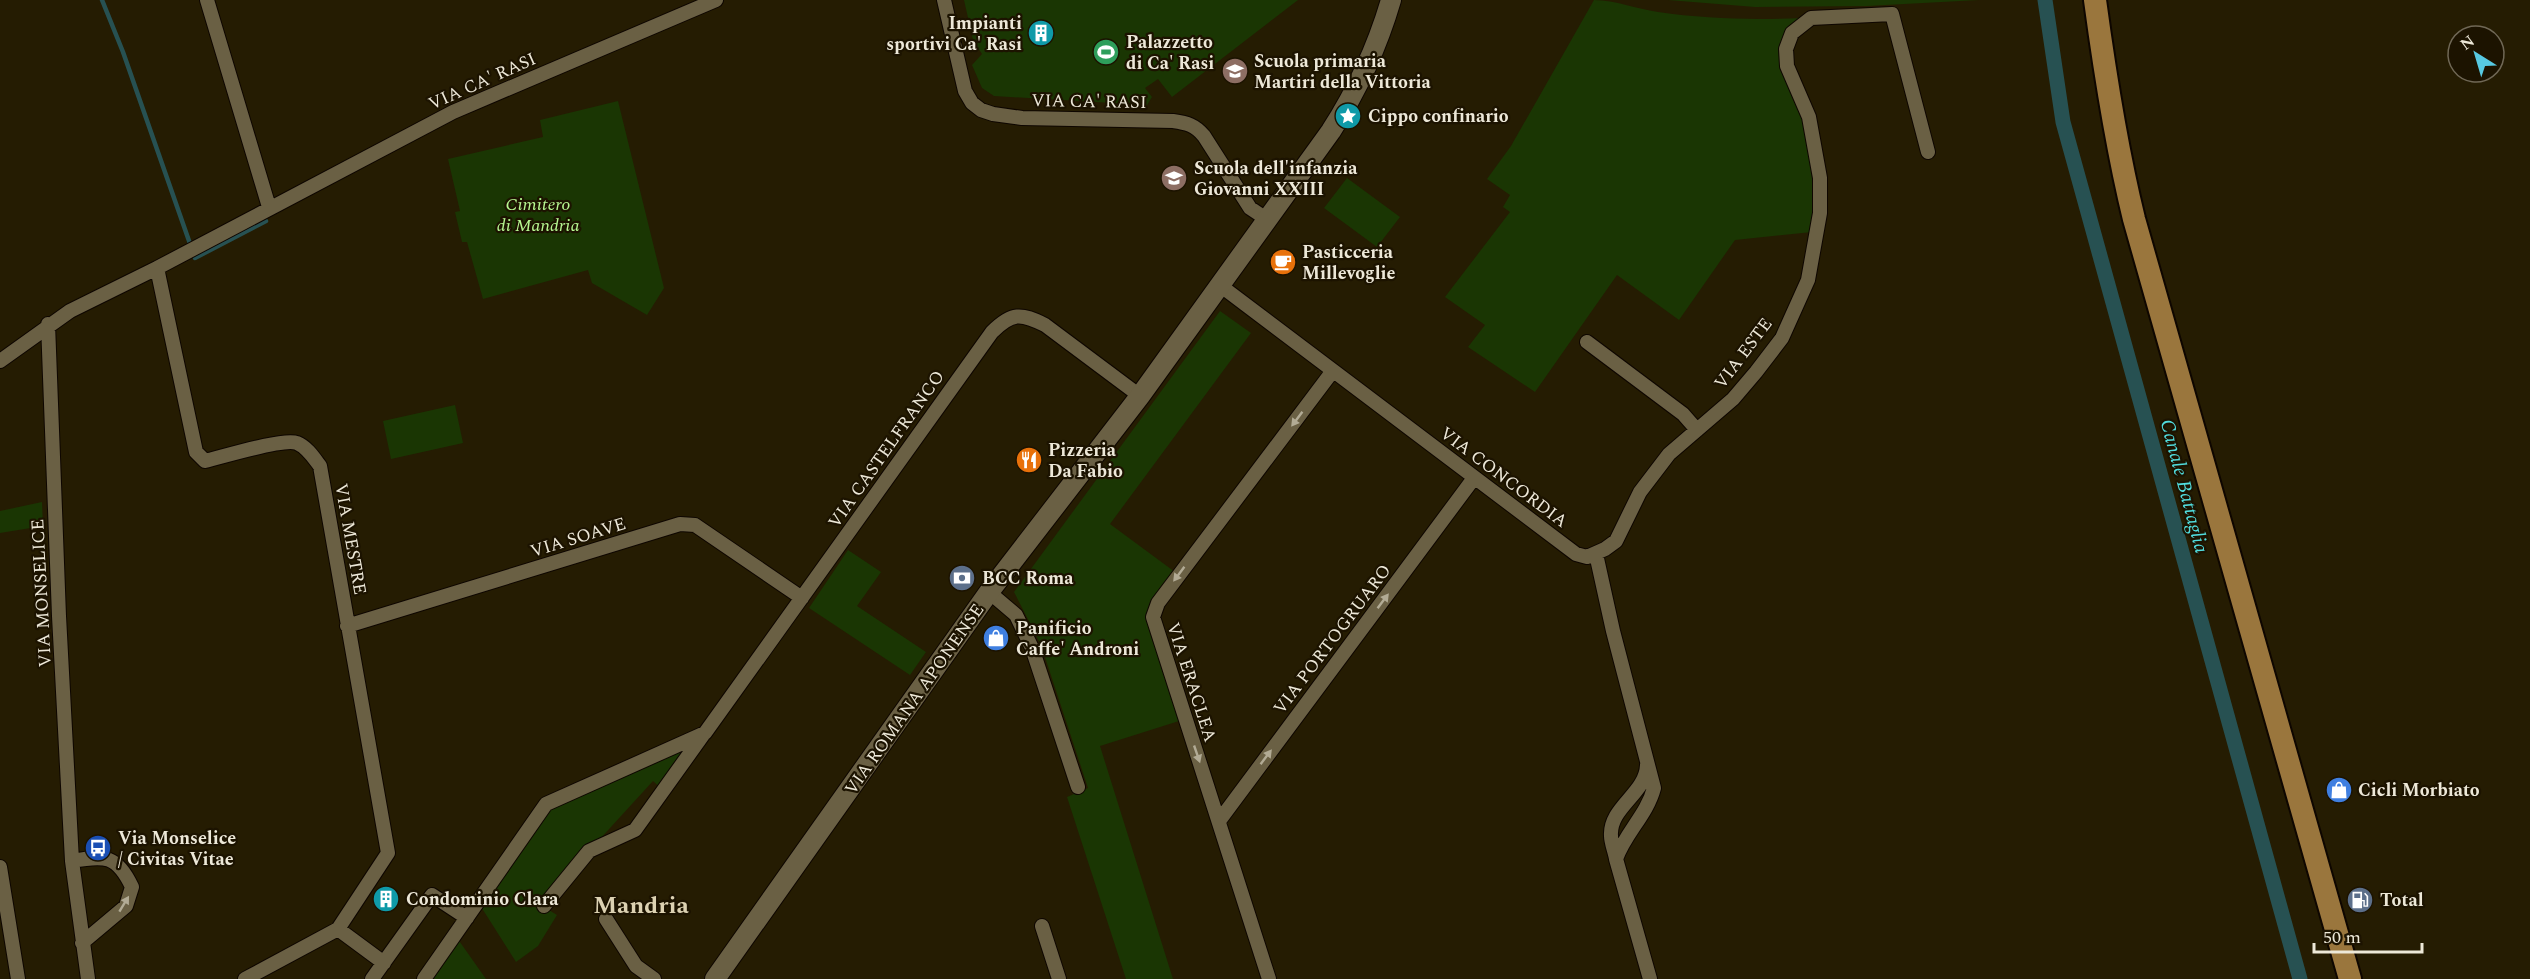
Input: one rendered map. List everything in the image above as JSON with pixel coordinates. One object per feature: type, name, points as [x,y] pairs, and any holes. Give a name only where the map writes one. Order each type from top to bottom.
[{"type":"main road","points":[[2095,0],[2110,111],[2134,219],[2350,979]]},
{"type":"street","points":[[207,0],[269,207]]},
{"type":"street","name":"VIA CA' RASI","points":[[0,361],[48,324],[70,311],[157,268],[453,112],[716,0]]},
{"type":"street","name":"VIA CA' RASI","points":[[944,0],[965,91],[972,103],[981,110],[1022,118],[1188,123],[1204,136],[1250,208],[1268,220]]},
{"type":"street","name":"VIA ROMANA APONENSE","points":[[715,979],[989,592],[1140,396],[1221,286],[1349,103],[1380,39],[1391,0]]},
{"type":"street","name":"VIA ESTE","points":[[1596,554],[1616,540],[1640,492],[1670,454],[1733,399],[1782,338],[1808,280],[1820,213],[1820,178],[1809,117],[1787,66],[1786,49],[1792,33],[1810,18],[1892,14],[1928,152]]},
{"type":"street","name":"VIA MESTRE","points":[[157,268],[196,452],[205,461],[283,443],[297,443],[310,453],[320,466],[388,853],[338,929],[245,979]]},
{"type":"street","name":"VIA CONCORDIA","points":[[1221,286],[1576,554],[1587,557],[1596,554]]},
{"type":"street","name":"VIA CASTELFRANCO","points":[[544,906],[589,851],[635,830],[992,332],[1003,321],[1017,315],[1038,322],[1140,396]]},
{"type":"street","name":"VIA MONSELICE","points":[[48,324],[59,616],[72,861],[88,979]]},
{"type":"street","points":[[1587,342],[1683,414],[1697,430]]},
{"type":"street","name":"VIA ERACLEA","points":[[1269,979],[1153,618],[1158,603],[1332,372]]},
{"type":"street","name":"VIA PORTOGRUARO","points":[[1219,821],[1474,478]]},
{"type":"street","name":"VIA SOAVE","points":[[347,626],[680,524],[695,525],[802,598]]},
{"type":"street","points":[[1596,554],[1613,631],[1654,788],[1651,800],[1621,844],[1616,859]]},
{"type":"street","points":[[989,592],[1016,615],[1032,648],[1078,787]]},
{"type":"street","points":[[424,979],[546,804],[705,733]]},
{"type":"street","points":[[1647,764],[1647,776],[1619,812],[1612,825],[1611,836],[1650,979]]},
{"type":"street","points":[[72,861],[99,856],[110,858],[127,875],[132,887],[126,906],[82,943]]},
{"type":"street","points":[[0,867],[18,979]]},
{"type":"street","points":[[372,979],[432,894],[467,918]]},
{"type":"street","points":[[606,919],[636,966],[654,979]]},
{"type":"street","points":[[1042,926],[1059,979]]},
{"type":"street","points":[[338,929],[384,963]]},
{"type":"green space","name":"Palazzetto di Ca' Rasi","points":[[964,0],[1298,0],[1172,97],[1158,79],[1145,88],[1152,97],[1147,105],[994,96],[982,88],[972,65],[982,54],[973,40]]},
{"type":"green space","points":[[1594,0],[1694,16],[1748,19],[1802,18],[1781,48],[1802,116],[1811,161],[1814,208],[1812,232],[1735,240],[1679,320],[1617,275],[1535,392],[1468,347],[1485,325],[1445,297],[1510,212],[1503,207],[1510,195],[1487,179],[1511,146]]},
{"type":"green space","points":[[1668,0],[1979,0],[1867,6],[1755,7]]},
{"type":"green space","name":"Cimitero di Mandria","points":[[618,101],[664,288],[647,315],[592,283],[588,270],[483,299],[467,242],[462,242],[455,212],[460,211],[448,159],[543,137],[540,120]]},
{"type":"green space","points":[[1347,178],[1400,217],[1377,247],[1324,208]]},
{"type":"green space","points":[[1220,311],[1251,333],[1110,524],[1175,572],[1148,615],[1148,626],[1179,721],[1100,746],[1173,979],[1126,979],[1067,797],[1088,788],[1041,645],[1014,592]]},
{"type":"green space","points":[[455,405],[463,443],[391,459],[383,421]]},
{"type":"green space","points":[[42,502],[43,526],[0,533],[0,511]]},
{"type":"green space","points":[[848,550],[881,572],[857,606],[926,652],[910,675],[809,608]]},
{"type":"green space","points":[[705,733],[664,791],[653,781],[589,851],[544,907],[557,915],[538,946],[516,962],[478,902],[546,804]]},
{"type":"green space","points":[[455,935],[486,979],[424,979]]},
{"type":"waterway","points":[[102,0],[123,52],[195,258],[266,221]]},
{"type":"waterway","name":"Canale Battaglia","points":[[2045,0],[2063,122],[2300,979]]},
{"type":"place","name":"Impianti sportivi Ca' Rasi","points":[[1041,33]]},
{"type":"place","name":"Palazzetto di Ca' Rasi","points":[[1106,52]]},
{"type":"place","name":"Scuola primaria Martiri della Vittoria","points":[[1235,71]]},
{"type":"place","name":"Cippo confinario","points":[[1348,116]]},
{"type":"place","name":"Scuola dell'infanzia Giovanni XXIII","points":[[1174,178]]},
{"type":"place","name":"Pasticceria Millevoglie","points":[[1283,262]]},
{"type":"place","name":"Pizzeria Da Fabio","points":[[1029,460]]},
{"type":"place","name":"BCC Roma","points":[[962,578]]},
{"type":"place","name":"Panificio Caffe' Androni","points":[[996,638]]},
{"type":"place","name":"Cicli Morbiato","points":[[2339,790]]},
{"type":"place","name":"Via Monselice / Civitas Vitae","points":[[98,848]]},
{"type":"place","name":"Condominio Clara","points":[[386,899]]},
{"type":"place","name":"Total","points":[[2360,900]]},
{"type":"district","name":"Mandria","points":[[641,905]]}]
